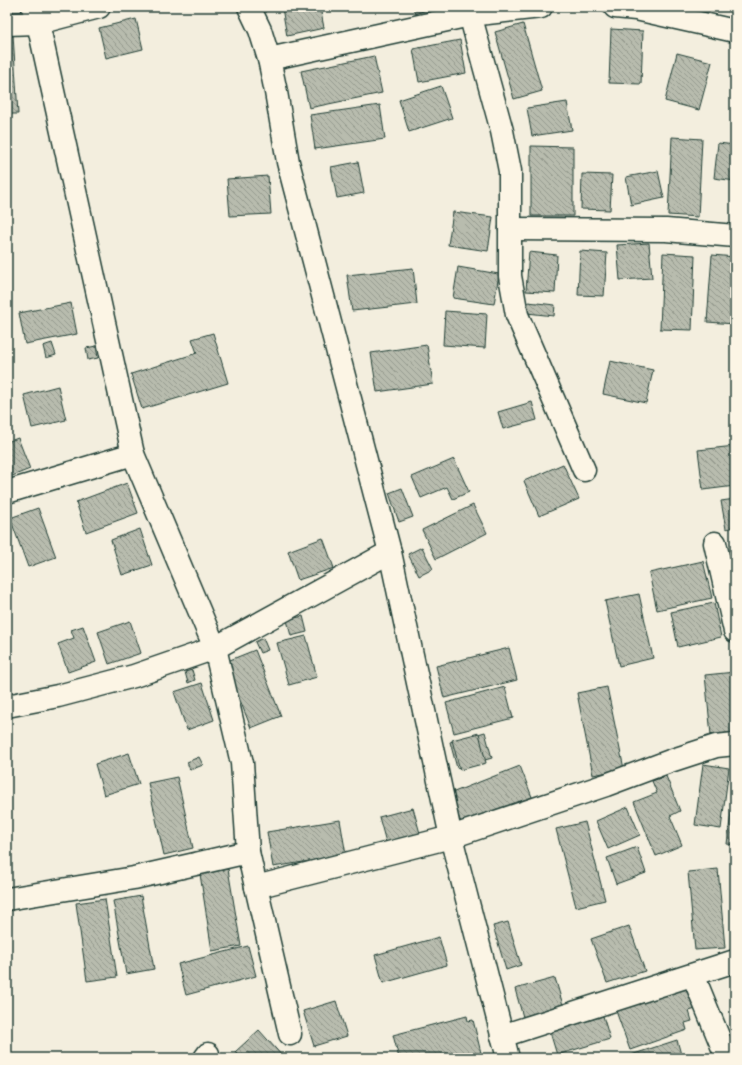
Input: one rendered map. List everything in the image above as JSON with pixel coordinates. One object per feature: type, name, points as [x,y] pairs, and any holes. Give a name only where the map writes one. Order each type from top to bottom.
[{"type":"street","points":[[7,24],[36,15],[99,7]]},
{"type":"street","points":[[249,7],[260,30],[269,59],[288,162],[390,552],[451,837],[508,1058]]},
{"type":"street","points":[[269,59],[469,11],[541,7]]},
{"type":"street","points":[[615,7],[636,9],[735,31]]},
{"type":"street","points":[[469,11],[502,131],[510,171],[510,276],[517,315],[584,470]]},
{"type":"street","points":[[36,15],[133,454],[215,648],[242,763],[248,852],[290,1034]]},
{"type":"street","points":[[510,229],[666,230],[735,236]]},
{"type":"street","points":[[7,492],[133,454]]},
{"type":"street","points":[[715,543],[735,631]]},
{"type":"street","points":[[7,706],[58,696],[134,676],[215,648],[390,552]]},
{"type":"street","points":[[256,887],[451,837],[606,785],[670,760],[716,746],[735,744]]},
{"type":"street","points":[[7,899],[134,878],[248,852]]},
{"type":"street","points":[[502,1036],[735,961]]},
{"type":"street","points":[[693,975],[727,1058]]},
{"type":"building","points":[[320,7],[324,28],[287,36],[282,8]]},
{"type":"building","points":[[413,7],[434,7],[415,14]]},
{"type":"building","points":[[136,19],[143,49],[106,58],[99,28]]},
{"type":"building","points":[[523,24],[542,91],[514,99],[495,32]]},
{"type":"building","points":[[611,29],[643,31],[641,84],[609,83]]},
{"type":"building","points":[[13,35],[18,114],[7,114],[7,36]]},
{"type":"building","points":[[460,40],[466,73],[419,82],[413,49]]},
{"type":"building","points":[[677,53],[712,62],[699,110],[665,101]]},
{"type":"building","points":[[374,56],[382,93],[309,108],[301,71]]},
{"type":"building","points":[[441,86],[452,118],[409,132],[399,100]]},
{"type":"building","points":[[567,102],[572,130],[532,136],[527,108]]},
{"type":"building","points":[[380,105],[385,139],[315,149],[310,115]]},
{"type":"building","points":[[672,137],[702,139],[698,217],[668,215]]},
{"type":"building","points":[[718,143],[735,145],[735,181],[714,178]]},
{"type":"building","points":[[531,146],[573,147],[573,216],[531,216]]},
{"type":"building","points":[[358,162],[364,193],[337,198],[331,167]]},
{"type":"building","points":[[658,171],[664,198],[631,205],[626,177]]},
{"type":"building","points":[[582,174],[612,175],[610,210],[581,209]]},
{"type":"building","points":[[268,176],[271,214],[230,216],[227,179]]},
{"type":"building","points":[[735,207],[735,229],[732,229]]},
{"type":"building","points":[[453,212],[493,217],[488,251],[448,245]]},
{"type":"building","points":[[649,243],[652,278],[620,280],[617,245]]},
{"type":"building","points":[[580,251],[607,253],[604,296],[578,295]]},
{"type":"building","points":[[529,252],[557,255],[555,293],[526,291]]},
{"type":"building","points":[[663,253],[695,255],[692,330],[660,329]]},
{"type":"building","points":[[712,255],[735,257],[735,324],[707,322]]},
{"type":"building","points":[[458,267],[499,274],[494,304],[453,298]]},
{"type":"building","points":[[413,268],[417,304],[352,311],[347,275]]},
{"type":"building","points":[[7,284],[10,294],[7,295]]},
{"type":"building","points":[[528,302],[555,305],[554,316],[527,313]]},
{"type":"building","points":[[71,303],[77,334],[25,344],[19,313]]},
{"type":"building","points":[[445,311],[487,314],[485,348],[443,345]]},
{"type":"building","points":[[213,333],[228,383],[142,409],[131,374],[197,353],[192,339]]},
{"type":"building","points":[[52,343],[56,355],[46,358],[43,346]]},
{"type":"building","points":[[427,345],[433,384],[377,392],[371,353]]},
{"type":"building","points":[[96,346],[98,358],[88,360],[86,348]]},
{"type":"building","points":[[610,361],[653,370],[646,403],[603,394]]},
{"type":"building","points":[[58,386],[66,420],[32,428],[24,395]]},
{"type":"building","points":[[532,402],[537,420],[503,429],[498,412]]},
{"type":"building","points":[[18,438],[30,469],[7,478],[7,442]]},
{"type":"building","points":[[735,446],[735,486],[703,490],[698,450]]},
{"type":"building","points":[[454,459],[469,492],[453,499],[447,487],[421,498],[412,477]]},
{"type":"building","points":[[563,464],[579,499],[539,516],[524,481]]},
{"type":"building","points":[[127,483],[138,513],[86,532],[76,502]]},
{"type":"building","points":[[402,488],[413,517],[399,522],[389,493]]},
{"type":"building","points":[[735,499],[735,527],[726,529],[721,501]]},
{"type":"building","points":[[473,505],[487,533],[436,559],[422,530]]},
{"type":"building","points":[[38,508],[56,557],[28,567],[10,518]]},
{"type":"building","points":[[140,529],[152,565],[122,575],[111,540]]},
{"type":"building","points":[[323,538],[334,568],[298,580],[288,551]]},
{"type":"building","points":[[422,547],[433,569],[419,576],[408,554]]},
{"type":"building","points":[[703,561],[712,598],[657,610],[649,573]]},
{"type":"building","points":[[639,594],[653,658],[619,666],[605,601]]},
{"type":"building","points":[[714,603],[721,637],[678,647],[671,612]]},
{"type":"building","points":[[303,616],[307,632],[291,636],[287,620]]},
{"type":"building","points":[[130,621],[141,653],[109,664],[98,632]]},
{"type":"building","points":[[83,626],[96,662],[68,672],[58,644],[74,638],[71,630]]},
{"type":"building","points":[[306,636],[317,677],[289,685],[277,643]]},
{"type":"building","points":[[263,638],[268,650],[260,653],[255,642]]},
{"type":"building","points":[[509,648],[517,680],[444,698],[436,666]]},
{"type":"building","points":[[255,650],[281,716],[251,728],[225,662]]},
{"type":"building","points":[[192,670],[195,680],[188,683],[185,672]]},
{"type":"building","points":[[735,672],[735,732],[711,735],[705,675]]},
{"type":"building","points":[[202,683],[214,720],[187,730],[174,692]]},
{"type":"building","points":[[505,687],[513,718],[454,733],[446,703]]},
{"type":"building","points":[[607,687],[624,769],[593,775],[577,693]]},
{"type":"building","points":[[485,732],[492,758],[457,768],[450,742]]},
{"type":"building","points":[[479,733],[486,763],[460,770],[452,740]]},
{"type":"building","points":[[129,753],[139,784],[104,795],[95,764]]},
{"type":"building","points":[[199,757],[203,765],[190,770],[187,762]]},
{"type":"building","points":[[703,764],[729,768],[721,829],[695,825]]},
{"type":"building","points":[[520,766],[532,797],[462,825],[449,794]]},
{"type":"building","points":[[666,776],[680,811],[670,816],[682,845],[656,856],[634,802],[657,793],[652,781]]},
{"type":"building","points":[[177,777],[193,848],[164,855],[148,783]]},
{"type":"building","points":[[735,781],[735,845],[727,844]]},
{"type":"building","points":[[628,807],[640,835],[608,849],[596,821]]},
{"type":"building","points":[[413,808],[421,837],[387,846],[379,817]]},
{"type":"building","points":[[340,820],[346,855],[273,867],[267,832]]},
{"type":"building","points":[[585,822],[605,900],[576,907],[556,829]]},
{"type":"building","points":[[637,847],[646,873],[616,884],[607,858]]},
{"type":"building","points":[[228,869],[241,946],[212,951],[200,874]]},
{"type":"building","points":[[718,869],[725,948],[695,950],[688,872]]},
{"type":"building","points":[[141,896],[154,969],[126,974],[113,901]]},
{"type":"building","points":[[105,899],[117,977],[87,981],[76,903]]},
{"type":"building","points":[[508,922],[521,965],[506,970],[493,926]]},
{"type":"building","points":[[629,926],[645,971],[607,983],[591,939]]},
{"type":"building","points":[[439,937],[447,965],[383,983],[375,955]]},
{"type":"building","points":[[248,946],[256,976],[186,995],[178,964]]},
{"type":"building","points":[[555,978],[563,1005],[523,1017],[515,989]]},
{"type":"building","points":[[688,986],[696,1009],[689,1011],[692,1021],[685,1023],[687,1030],[630,1050],[616,1011]]},
{"type":"building","points":[[336,1001],[347,1036],[314,1046],[303,1011]]},
{"type":"building","points":[[467,1016],[468,1021],[473,1020],[481,1053],[460,1058],[399,1058],[393,1035]]},
{"type":"building","points":[[603,1016],[610,1039],[557,1055],[550,1032]]},
{"type":"building","points":[[259,1030],[284,1058],[240,1058],[235,1052]]},
{"type":"building","points":[[677,1040],[682,1058],[632,1058],[631,1055]]},
{"type":"building","points":[[7,1053],[14,1058],[7,1058]]}]
